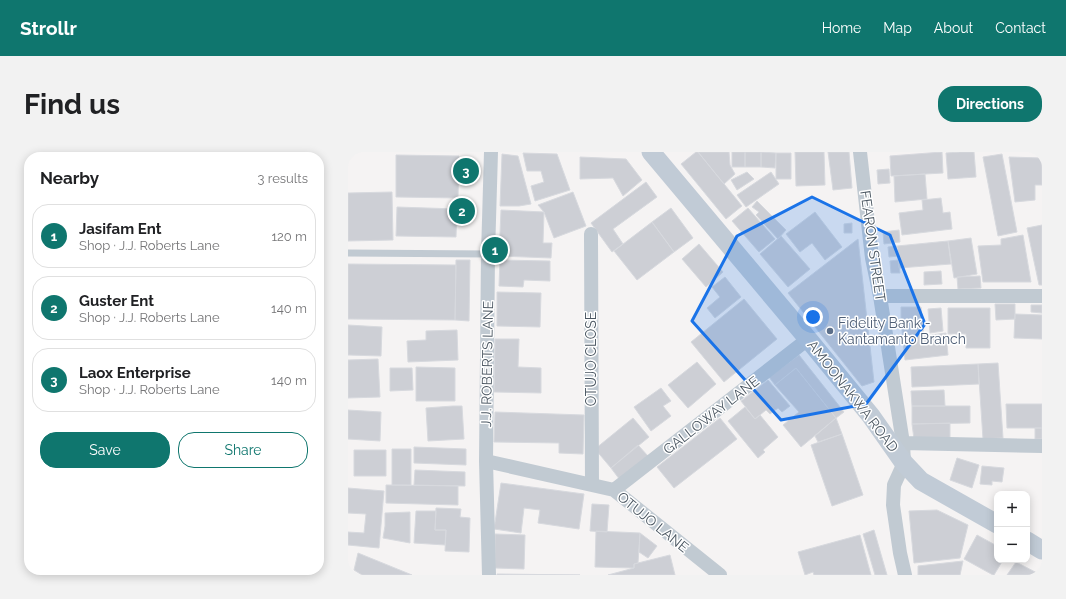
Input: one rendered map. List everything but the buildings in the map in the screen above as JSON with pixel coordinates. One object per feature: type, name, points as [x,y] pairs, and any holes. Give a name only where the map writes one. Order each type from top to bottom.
[{"type":"street","name":"J.J. ROBERTS LANE","points":[[489,575],[486,461],[488,254],[491,152]]},
{"type":"street","name":"AMOONAKWA ROAD","points":[[651,152],[871,416],[904,463],[921,481],[994,522]]},
{"type":"street","name":"FEARON STREET","points":[[860,152],[872,258],[880,296],[904,443],[904,463],[894,485],[893,505],[900,553],[905,575]]},
{"type":"street","name":"OTUJO CLOSE","points":[[591,234],[592,485]]},
{"type":"street","points":[[880,296],[1042,296]]},
{"type":"street","name":"GALLOWAY LANE","points":[[614,490],[808,339]]},
{"type":"street","points":[[904,443],[1042,446]]},
{"type":"street","name":"OTUJO LANE","points":[[486,461],[614,490],[720,575]]},
{"type":"street","points":[[1030,543],[1042,550]]},
{"type":"lane","points":[[348,253],[488,254]]},
{"type":"highlighted area","points":[[812,197],[890,235],[925,324],[866,404],[781,420],[692,321],[737,236]]},
{"type":"place","name":"Laox Enterprise","points":[[466,171]]},
{"type":"place","name":"Guster Ent","points":[[462,211]]},
{"type":"place","name":"Jasifam Ent","points":[[495,250]]},
{"type":"place","name":"Fidelity Bank - Kantamanto Branch","points":[[830,331]]}]
